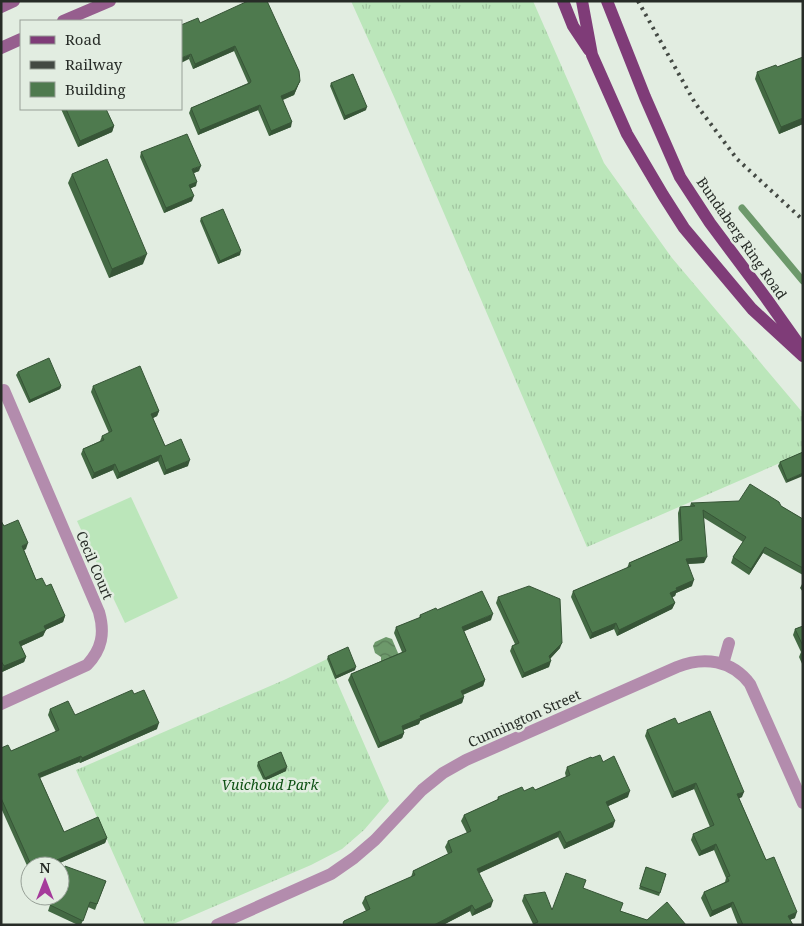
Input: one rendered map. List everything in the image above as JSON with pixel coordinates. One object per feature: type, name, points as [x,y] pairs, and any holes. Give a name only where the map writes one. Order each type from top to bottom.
[{"type":"main road","points":[[1,7],[14,1]]},
{"type":"main road","points":[[65,20],[110,1]]},
{"type":"main road","points":[[563,1],[573,26],[592,55],[627,134],[645,167],[684,228],[752,309],[803,356]]},
{"type":"main road","points":[[582,1],[592,55]]},
{"type":"main road","name":"Bundaberg Ring Road","points":[[606,1],[680,177],[710,223],[803,350]]},
{"type":"main road","points":[[1,48],[20,39]]},
{"type":"street","name":"Cecil Court","points":[[1,704],[87,664],[98,651],[102,635],[102,622],[99,612],[4,390]]},
{"type":"street","points":[[724,664],[729,643]]},
{"type":"street","name":"Cunnington Street","points":[[217,925],[331,874],[375,840],[422,790],[443,773],[466,760],[686,664],[700,660],[724,664],[733,668],[743,675],[750,684],[803,803]]},
{"type":"green space","points":[[351,1],[533,1],[604,163],[672,258],[803,413],[803,453],[587,547],[395,99]]},
{"type":"green space","points":[[131,497],[178,598],[125,623],[77,521]]},
{"type":"green space","name":"Vuichoud Park","points":[[327,659],[389,801],[364,830],[342,849],[311,865],[171,925],[145,925],[76,770],[284,680]]},
{"type":"water","points":[[386,637],[392,639],[401,660],[381,662],[381,657],[375,653],[373,646],[375,642]]},
{"type":"building","points":[[248,1],[267,1],[299,71],[300,81],[295,90],[281,96],[292,122],[271,131],[260,105],[200,130],[191,108],[251,81],[235,46],[195,64],[191,54],[182,58],[182,25],[198,18],[200,23]]},
{"type":"building","points":[[803,57],[803,118],[781,127],[757,72]]},
{"type":"building","points":[[353,74],[367,107],[345,116],[331,83]]},
{"type":"building","points":[[66,110],[106,110],[114,126],[80,141]]},
{"type":"building","points":[[187,134],[201,166],[192,169],[197,182],[189,185],[194,196],[166,208],[141,152]]},
{"type":"building","points":[[107,159],[147,254],[112,269],[72,174]]},
{"type":"building","points":[[223,209],[241,251],[220,261],[201,218]]},
{"type":"building","points":[[49,358],[61,386],[30,400],[18,372]]},
{"type":"building","points":[[140,366],[159,411],[151,414],[165,446],[181,439],[190,460],[166,470],[161,455],[119,473],[115,464],[94,473],[83,449],[104,440],[102,436],[112,431],[93,386]]},
{"type":"building","points":[[803,452],[803,473],[787,480],[780,462]]},
{"type":"building","points":[[750,484],[803,519],[803,568],[765,547],[751,569],[733,557],[746,537],[703,510],[707,557],[686,559],[694,580],[676,588],[677,590],[670,593],[675,603],[619,630],[616,623],[592,633],[573,591],[631,566],[629,563],[682,540],[680,507],[695,506],[691,503],[739,501]]},
{"type":"building","points":[[18,520],[28,543],[22,546],[36,580],[42,578],[46,586],[51,584],[65,616],[44,626],[46,630],[19,642],[26,657],[4,666],[1,661],[1,521],[4,526]]},
{"type":"building","points":[[529,586],[560,599],[562,643],[549,656],[551,661],[524,673],[512,646],[519,643],[498,597]]},
{"type":"building","points":[[482,591],[493,614],[462,627],[485,680],[461,691],[464,697],[402,726],[404,733],[380,743],[351,674],[406,651],[396,627],[421,617],[420,615],[436,608],[437,610]]},
{"type":"building","points":[[803,626],[803,646],[795,629]]},
{"type":"building","points":[[348,647],[356,667],[336,676],[328,656]]},
{"type":"building","points":[[132,690],[134,694],[144,690],[159,723],[82,758],[81,756],[38,774],[64,832],[98,817],[107,838],[66,856],[27,856],[1,798],[1,748],[8,745],[11,751],[59,730],[50,709],[68,701],[75,715]]},
{"type":"building","points":[[710,711],[744,792],[737,794],[766,860],[774,857],[797,912],[788,916],[793,925],[743,925],[733,902],[712,911],[704,892],[729,881],[727,877],[730,876],[716,844],[701,851],[693,834],[714,825],[696,783],[674,792],[647,730],[675,718],[678,724]]},
{"type":"building","points":[[281,752],[287,767],[265,778],[258,762]]},
{"type":"building","points":[[600,755],[603,762],[614,756],[630,791],[606,802],[615,821],[566,843],[560,831],[477,869],[493,901],[475,910],[472,905],[434,925],[344,925],[344,921],[370,909],[365,897],[415,875],[413,871],[452,852],[448,841],[471,831],[464,815],[522,787],[524,791],[533,787],[535,790],[570,775],[567,767]]},
{"type":"building","points":[[646,867],[666,874],[660,893],[640,886]]},
{"type":"building","points":[[70,868],[106,881],[97,904],[90,902],[83,921],[52,906],[70,906]]},
{"type":"building","points":[[566,873],[586,880],[583,888],[623,903],[620,911],[647,920],[667,902],[686,925],[531,925],[538,922],[524,895],[545,892],[552,910]]},
{"type":"waterway","points":[[742,208],[803,281]]},
{"type":"railway","points":[[638,1],[695,103],[737,159],[803,220]]}]
